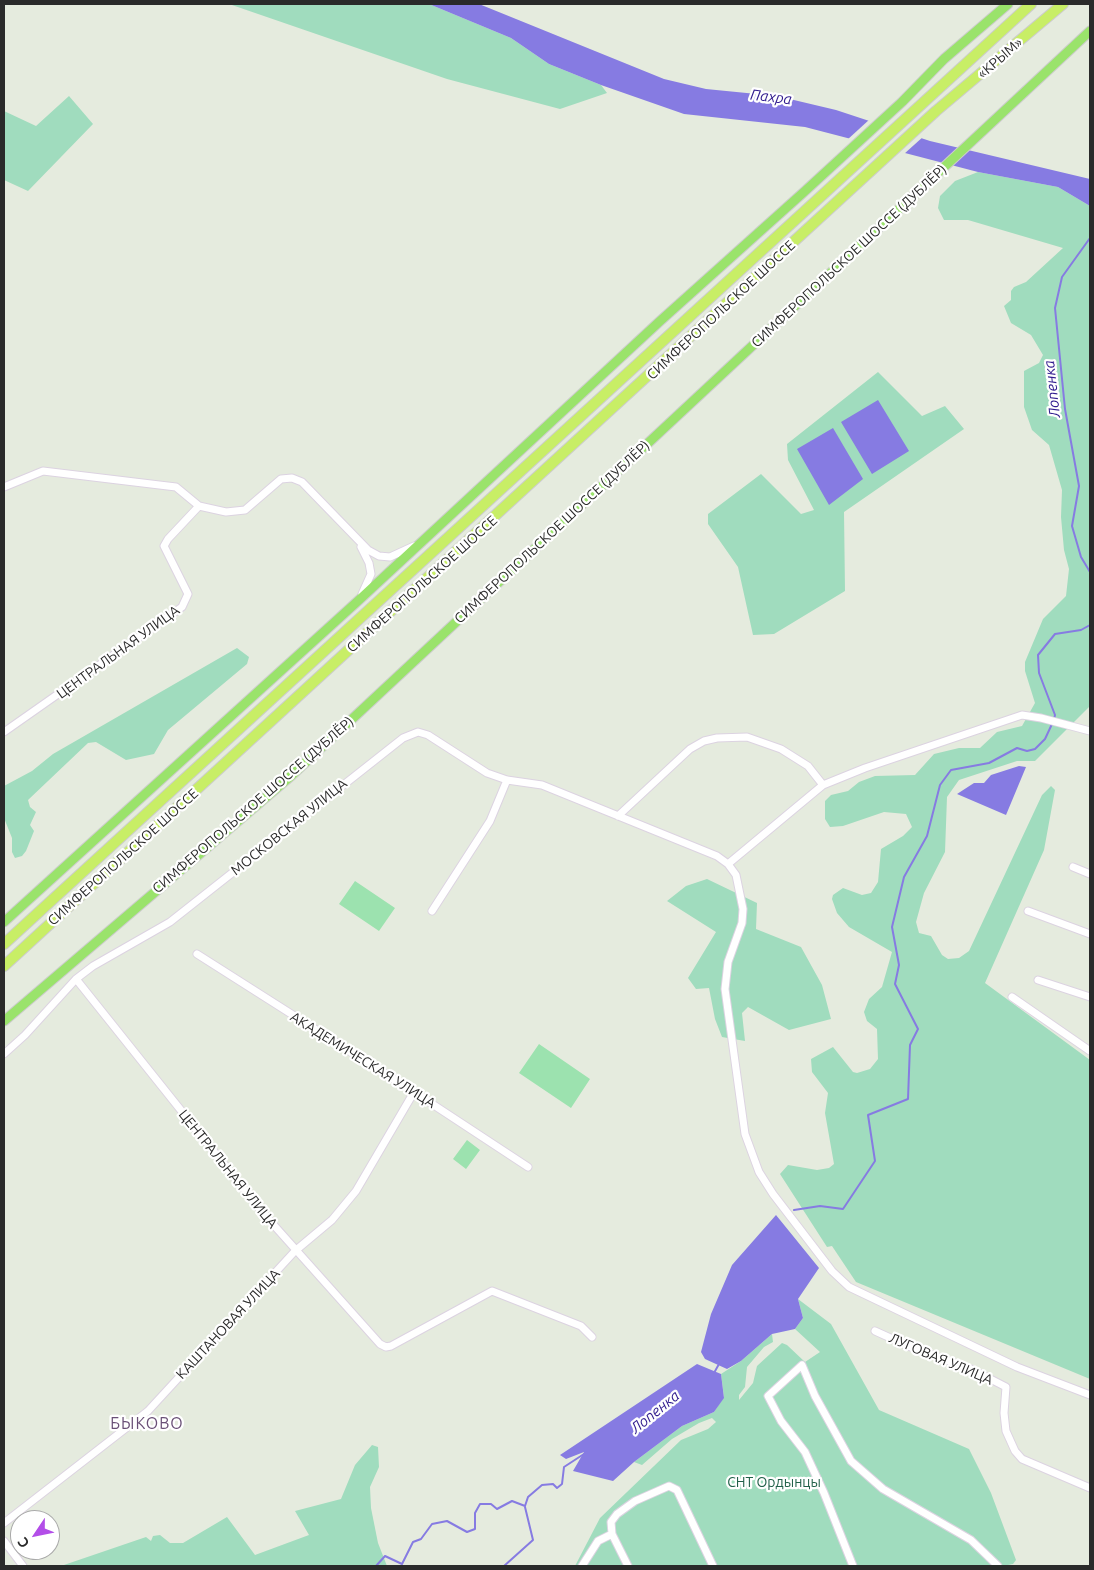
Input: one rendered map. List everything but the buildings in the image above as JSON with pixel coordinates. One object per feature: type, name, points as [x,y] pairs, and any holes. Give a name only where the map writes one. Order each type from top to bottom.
[{"type":"highway","name":"«КРЫМ»","points":[[821,196],[1031,4]]},
{"type":"highway","name":"«КРЫМ»","points":[[840,200],[936,112],[1063,4]]},
{"type":"highway","name":"СИМФЕРОПОЛЬСКОЕ ШОССЕ","points":[[4,944],[821,196]]},
{"type":"highway","name":"СИМФЕРОПОЛЬСКОЕ ШОССЕ","points":[[4,966],[840,200]]},
{"type":"main road","points":[[4,922],[359,600],[659,322],[805,192],[902,102],[944,59],[1008,4]]},
{"type":"main road","name":"СИМФЕРОПОЛЬСКОЕ ШОССЕ (ДУБЛЁР)","points":[[4,1021],[292,775],[1090,31]]},
{"type":"street","points":[[4,487],[43,471],[176,487],[199,506],[226,512],[246,510],[281,479],[292,478],[302,482],[357,540],[379,556],[390,557],[418,544]]},
{"type":"street","name":"ЦЕНТРАЛЬНАЯ УЛИЦА","points":[[4,732],[182,607],[188,594],[164,546],[168,539],[199,506]]},
{"type":"street","points":[[357,540],[369,563],[371,574],[359,600]]},
{"type":"street","points":[[1090,731],[1041,718],[1022,716],[864,768],[823,785],[728,864],[736,875],[743,909],[742,923],[728,962],[726,988],[742,1115],[750,1150],[759,1172],[773,1194],[832,1271],[850,1287],[1017,1367],[1090,1395]]},
{"type":"street","name":"МОСКОВСКАЯ УЛИЦА","points":[[4,1054],[25,1035],[76,979],[93,966],[170,922],[249,861],[375,758],[410,734],[418,732],[428,735],[487,773],[508,780],[542,785],[717,856],[728,864]]},
{"type":"street","points":[[618,816],[690,749],[704,741],[716,738],[747,737],[781,749],[808,766],[823,785]]},
{"type":"street","points":[[432,911],[490,821],[508,780]]},
{"type":"street","points":[[1073,867],[1090,874]]},
{"type":"street","points":[[1028,911],[1090,934]]},
{"type":"street","name":"АКАДЕМИЧЕСКАЯ УЛИЦА","points":[[197,954],[528,1167]]},
{"type":"street","name":"ЦЕНТРАЛЬНАЯ УЛИЦА","points":[[76,979],[262,1213],[380,1344],[386,1347],[391,1346],[492,1291],[581,1326],[592,1337]]},
{"type":"street","points":[[1038,980],[1090,997]]},
{"type":"street","points":[[1012,997],[1090,1051]]},
{"type":"street","name":"КАШТАНОВАЯ УЛИЦА","points":[[4,1522],[148,1411],[295,1251],[332,1220],[356,1191],[414,1092]]},
{"type":"street","name":"ЛУГОВАЯ УЛИЦА","points":[[875,1331],[971,1369],[1006,1388],[1004,1413],[1006,1431],[1015,1451],[1022,1459],[1090,1488]]},
{"type":"street","points":[[853,1566],[824,1493],[804,1452],[780,1421],[768,1396],[802,1365],[815,1396],[851,1461],[883,1489],[970,1540],[998,1566]]},
{"type":"street","points":[[628,1566],[612,1534],[611,1522],[617,1514],[635,1501],[669,1486],[677,1490],[713,1566]]},
{"type":"street","points":[[582,1566],[598,1541],[612,1534]]},
{"type":"street","points":[[4,1541],[23,1566]]},
{"type":"green space","points":[[229,4],[429,4],[511,38],[549,64],[601,85],[607,93],[560,109],[447,79]]},
{"type":"green space","points":[[69,96],[93,124],[28,191],[4,180],[4,111],[36,126]]},
{"type":"green space","points":[[978,172],[1058,187],[1090,206],[1090,706],[1035,761],[1017,761],[959,780],[947,797],[945,852],[924,893],[916,922],[919,933],[931,936],[942,955],[948,959],[959,958],[969,951],[1042,795],[1051,786],[1055,790],[1044,850],[985,983],[1090,1060],[1090,1379],[856,1282],[832,1246],[827,1247],[780,1174],[788,1165],[817,1170],[829,1168],[834,1164],[825,1113],[828,1093],[812,1072],[811,1059],[833,1047],[853,1072],[857,1073],[870,1069],[878,1059],[877,1029],[867,1021],[864,1012],[869,999],[882,987],[892,952],[849,927],[837,913],[832,899],[833,895],[843,888],[862,895],[871,893],[878,882],[881,849],[903,836],[912,827],[906,814],[884,812],[843,826],[830,827],[825,819],[825,801],[831,795],[848,791],[859,782],[875,776],[915,775],[934,754],[959,748],[980,748],[997,732],[1022,726],[1035,703],[1025,671],[1025,662],[1043,619],[1066,596],[1069,569],[1064,550],[1061,517],[1062,490],[1049,445],[1032,430],[1024,407],[1024,371],[1039,363],[1043,355],[1031,335],[1011,323],[1004,306],[1011,300],[1011,291],[1014,287],[1026,282],[1063,248],[968,220],[944,220],[938,208],[940,196],[955,181]]},
{"type":"green space","points":[[878,372],[922,416],[945,406],[964,429],[844,512],[845,591],[774,634],[753,635],[738,567],[708,524],[708,514],[761,474],[801,514],[814,510],[788,460],[787,444]]},
{"type":"green space","points":[[237,648],[249,657],[247,664],[168,730],[154,754],[126,760],[96,742],[88,743],[28,800],[30,807],[36,812],[30,825],[34,831],[26,851],[22,856],[15,858],[12,852],[12,838],[4,818],[4,786],[32,771],[53,754]]},
{"type":"green space","points":[[707,879],[757,903],[756,929],[801,947],[822,985],[831,1019],[789,1030],[748,1007],[742,1013],[745,1041],[722,1037],[715,1019],[709,988],[696,989],[688,978],[716,932],[667,901],[686,886]]},
{"type":"green space","points":[[355,881],[395,908],[379,931],[339,904]]},
{"type":"green space","points":[[539,1044],[590,1079],[571,1108],[519,1073]]},
{"type":"green space","points":[[467,1140],[480,1150],[466,1169],[453,1159]]},
{"type":"green space","name":"СНТ Ордынцы","points":[[798,1299],[831,1324],[879,1410],[969,1449],[991,1493],[1016,1560],[1013,1564],[1003,1566],[575,1566],[600,1518],[681,1440],[708,1429],[716,1422],[712,1418],[699,1423],[672,1439],[642,1465],[634,1462],[682,1426],[714,1412],[724,1397],[721,1374],[741,1361],[772,1334],[773,1342],[764,1347],[747,1367],[745,1387],[739,1395],[739,1400],[753,1383],[757,1366],[782,1343],[787,1345],[805,1362],[820,1352],[795,1329],[803,1318]]},
{"type":"green space","points":[[372,1445],[378,1447],[379,1467],[370,1487],[371,1508],[378,1543],[387,1566],[61,1566],[146,1537],[151,1541],[153,1536],[160,1535],[170,1543],[183,1543],[227,1517],[255,1555],[309,1535],[295,1511],[341,1499],[355,1465]]},
{"type":"water","name":"Пахра","points":[[429,4],[479,4],[664,79],[706,89],[777,96],[836,110],[930,141],[1090,179],[1090,206],[1058,187],[978,172],[805,127],[684,114],[601,85],[549,64],[511,38]]},
{"type":"water","points":[[878,400],[909,451],[872,474],[841,422]]},
{"type":"water","points":[[833,428],[863,479],[829,505],[797,449]]},
{"type":"water","points":[[1019,766],[1026,767],[1006,815],[957,794],[974,783],[984,783],[991,775]]},
{"type":"water","points":[[776,1215],[819,1268],[798,1299],[803,1318],[795,1329],[772,1334],[741,1361],[727,1369],[705,1359],[701,1352],[711,1314],[732,1265]]},
{"type":"water","points":[[697,1364],[721,1374],[724,1398],[714,1412],[682,1426],[634,1462],[613,1481],[573,1471],[584,1452],[566,1459],[560,1455]]},
{"type":"pier","points":[[870,119],[924,136],[904,154],[847,140]]},
{"type":"waterway","name":"Лопенка","points":[[1090,238],[1062,277],[1055,308],[1065,409],[1079,486],[1072,526],[1081,557],[1090,572]]},
{"type":"waterway","name":"Лопенка","points":[[1054,719],[1055,715],[1039,673],[1038,655],[1055,634],[1081,630],[1090,625]]},
{"type":"waterway","name":"Лопенка","points":[[794,1210],[820,1206],[843,1209],[875,1161],[868,1115],[908,1099],[910,1045],[918,1029],[895,984],[899,965],[892,927],[904,877],[927,836],[940,785],[951,770],[989,763],[1017,748],[1027,751],[1035,749],[1045,739],[1052,724]]},
{"type":"waterway","name":"Лопенка","points":[[714,1373],[719,1364]]},
{"type":"waterway","name":"Лопенка","points":[[376,1566],[385,1556],[402,1564],[413,1542],[421,1539],[432,1524],[447,1521],[467,1532],[475,1529],[475,1513],[480,1504],[491,1504],[497,1509],[512,1501],[525,1506],[528,1497],[542,1485],[553,1484],[557,1488],[562,1484],[564,1467],[587,1452]]},
{"type":"waterway","points":[[504,1566],[533,1540],[525,1507]]},
{"type":"district","name":"БЫКОВО","points":[[147,1424]]}]
